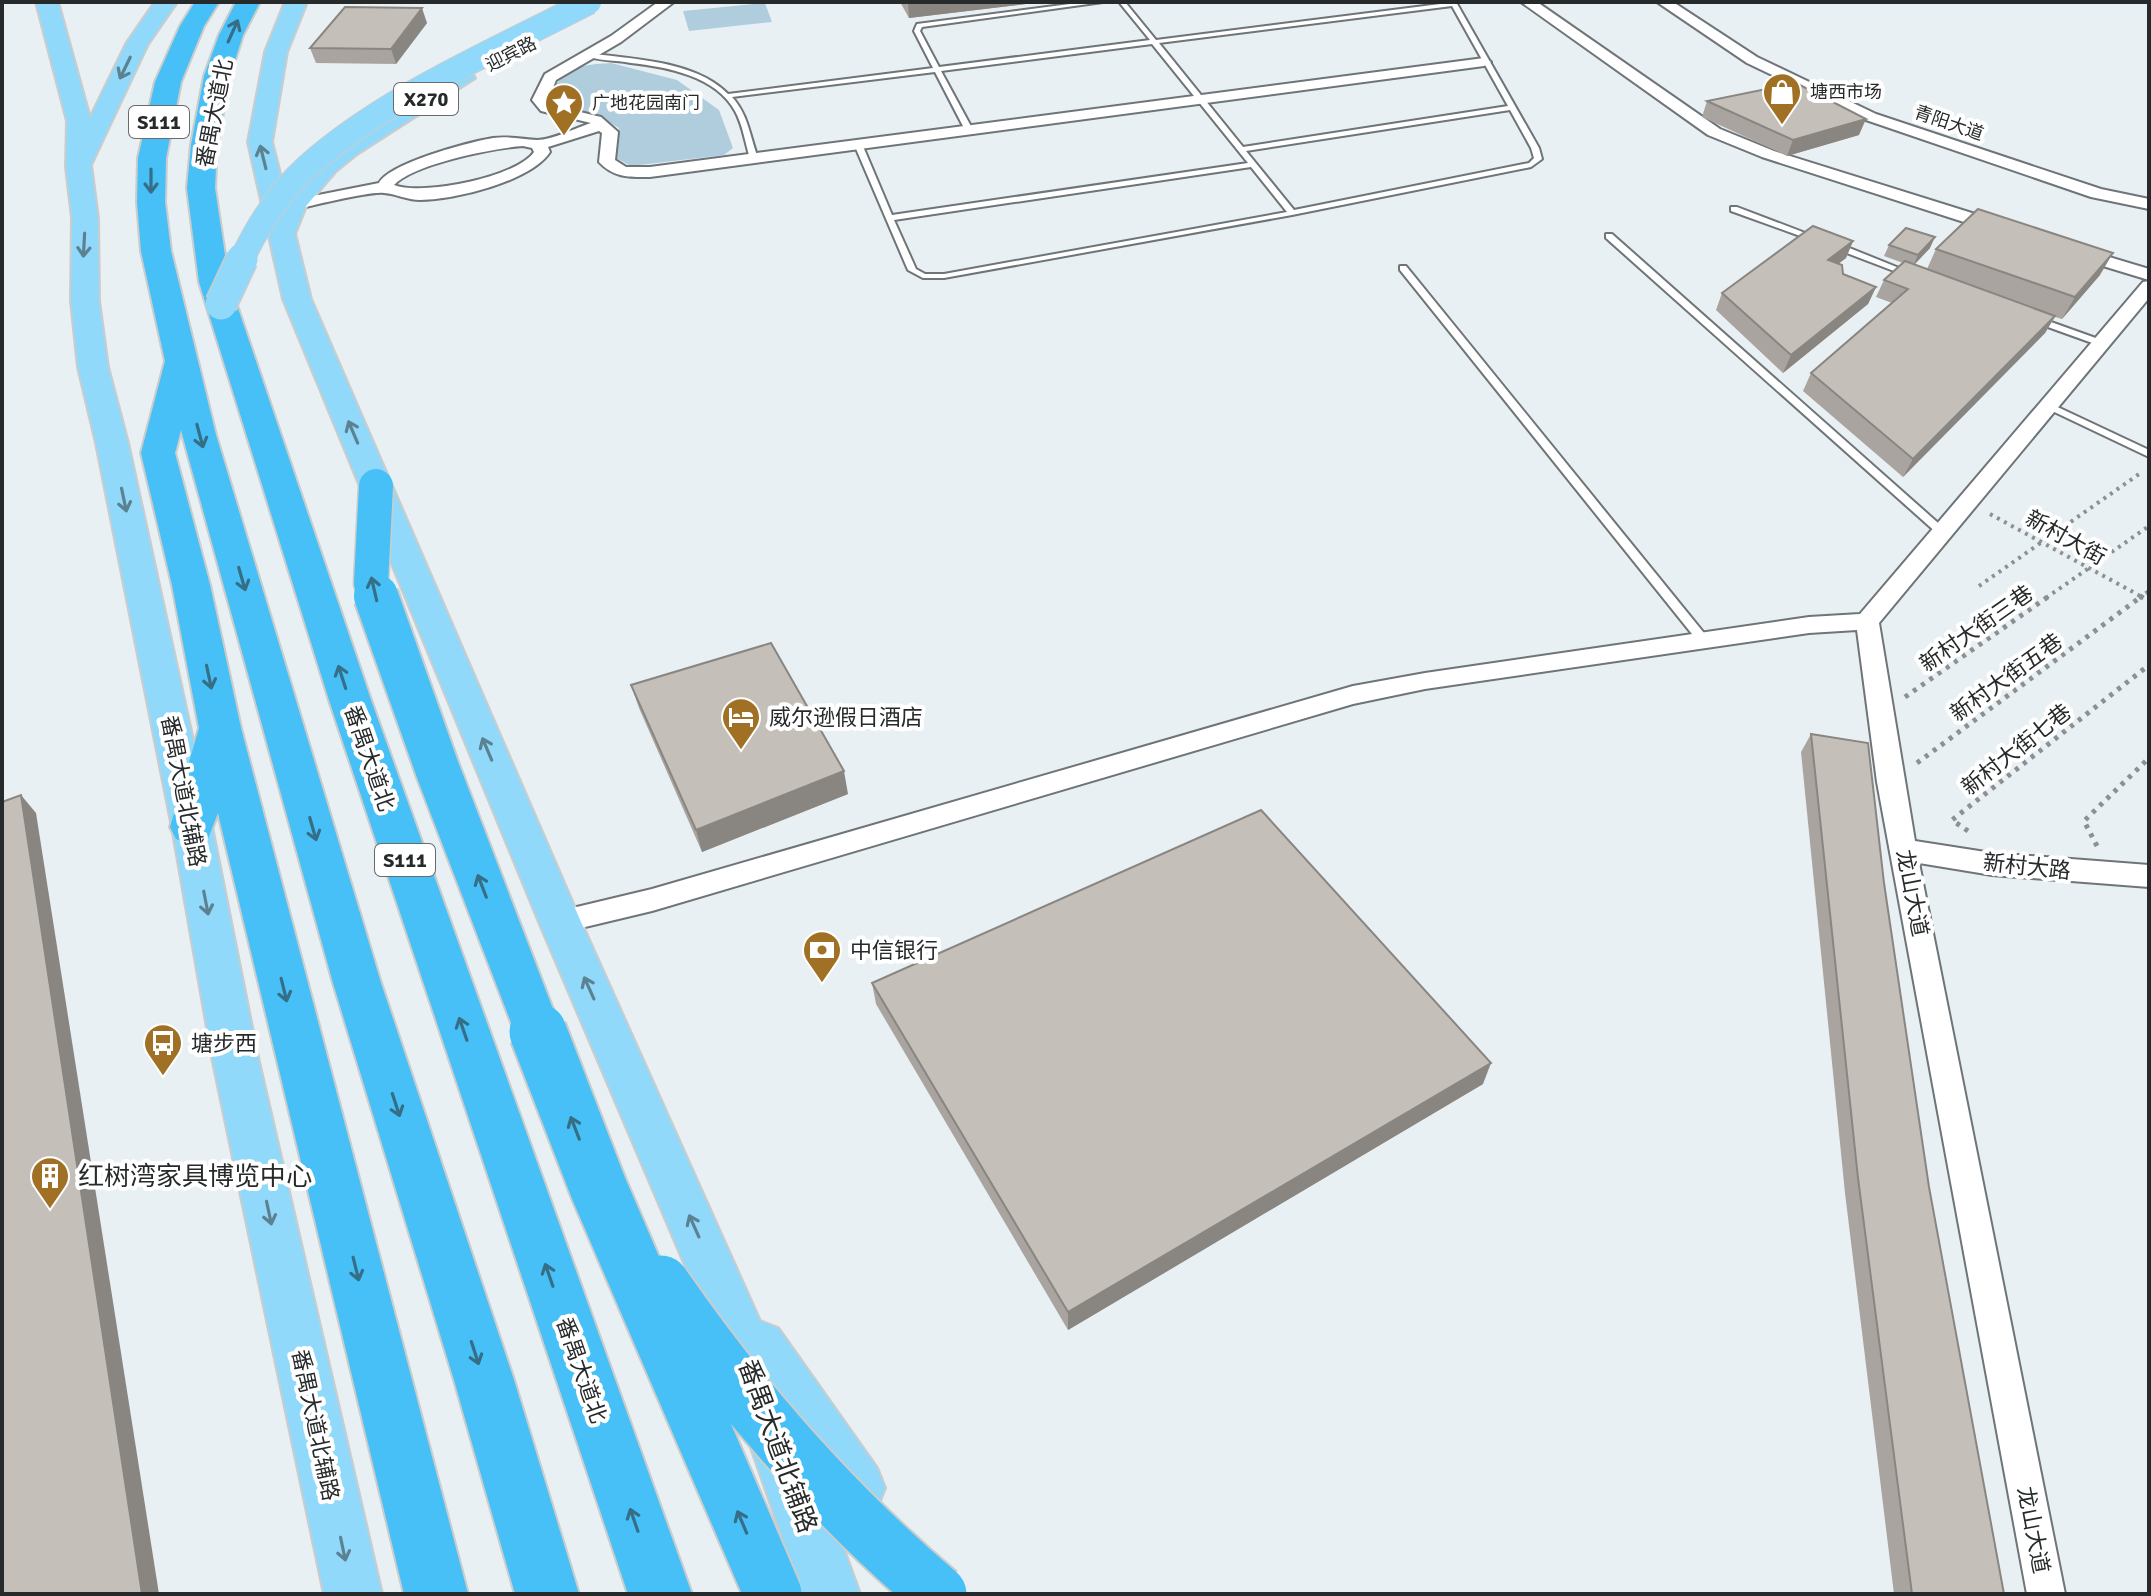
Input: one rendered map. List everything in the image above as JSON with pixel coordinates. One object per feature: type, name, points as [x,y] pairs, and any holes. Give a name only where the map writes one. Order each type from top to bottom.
[{"type":"highway","points":[[168,82],[174,36],[187,2]]},
{"type":"highway","name":"番禺大道北","points":[[207,2],[192,26],[168,82],[152,158],[151,202],[156,251],[220,504],[357,983],[484,1380],[547,1594]]},
{"type":"highway","name":"番禺大道北","points":[[248,2],[231,35],[217,76],[204,145],[201,188],[214,282],[355,715],[660,1594]]},
{"type":"highway","points":[[181,356],[158,453],[191,585],[220,728],[264,914],[417,1506],[436,1594]]},
{"type":"highway","points":[[376,486],[371,583],[438,771],[598,1187],[773,1594]]},
{"type":"highway","points":[[192,827],[220,728]]},
{"type":"highway","points":[[598,1187],[694,1333],[819,1487],[937,1594]]},
{"type":"main road","points":[[47,2],[79,121],[79,167]]},
{"type":"main road","points":[[79,167],[137,44],[166,2]]},
{"type":"main road","points":[[296,2],[276,52],[260,142],[288,219],[297,299],[560,922],[725,1297],[832,1455],[937,1594]]},
{"type":"main road","points":[[221,304],[258,225],[307,167],[392,105],[589,2]]},
{"type":"main road","name":"迎宾路","points":[[288,219],[329,167],[386,124],[602,2]]},
{"type":"main road","name":"番禺大道北辅路","points":[[79,167],[85,218],[85,301],[93,367],[112,443],[192,827],[236,1062],[353,1594]]},
{"type":"main road","name":"番禺大道北铺路","points":[[725,1297],[831,1594]]},
{"type":"street","points":[[667,2],[616,39],[550,77],[540,100],[546,108],[596,120],[610,132],[607,162],[622,172],[650,172],[1484,62]]},
{"type":"street","points":[[1528,2],[1714,132],[1768,154],[2012,232]]},
{"type":"street","name":"青阳大道","points":[[1664,2],[1752,60],[1871,117],[2097,193],[2149,204]]},
{"type":"street","points":[[288,219],[385,187],[389,179],[403,170],[492,143],[523,141],[539,145],[602,125]]},
{"type":"street","points":[[385,187],[397,194],[437,194],[523,169],[536,161],[542,152],[539,145]]},
{"type":"street","points":[[2058,246],[2149,275]]},
{"type":"street","points":[[560,922],[652,900],[1353,695],[1440,679],[1809,625],[1867,622],[2149,286]]},
{"type":"street","name":"龙山大道","points":[[1867,622],[1890,782],[2046,1594]]},
{"type":"street","name":"新村大路","points":[[1905,850],[1992,864],[2149,876]]},
{"type":"lane","points":[[969,130],[917,31],[919,25],[1100,2]]},
{"type":"lane","points":[[1122,2],[1292,213]]},
{"type":"lane","points":[[726,96],[1453,3],[1535,148],[1538,159],[1531,165],[1292,213],[944,276],[923,276],[912,270],[858,144]]},
{"type":"lane","points":[[586,55],[653,64],[717,86],[737,107],[754,158]]},
{"type":"lane","points":[[1241,150],[1511,108]]},
{"type":"lane","points":[[890,218],[1253,165]]},
{"type":"lane","points":[[1734,209],[1925,279]]},
{"type":"lane","points":[[1609,236],[1942,532]]},
{"type":"lane","points":[[1403,268],[1704,641]]},
{"type":"lane","points":[[2028,317],[2101,343]]},
{"type":"lane","points":[[2049,406],[2149,454]]},
{"type":"path","points":[[1979,586],[2149,467]]},
{"type":"path","name":"新村大街","points":[[1969,501],[2149,601]]},
{"type":"path","name":"新村大街三巷","points":[[1882,714],[2149,526]]},
{"type":"path","name":"新村大街五巷","points":[[1890,782],[2149,591]]},
{"type":"path","name":"新村大街七巷","points":[[1992,864],[1985,843],[1952,820],[2149,665]]},
{"type":"path","points":[[2112,874],[2084,821],[2149,758]]},
{"type":"shaded area","points":[[765,3],[772,22],[689,31],[683,11]]},
{"type":"shaded area","points":[[611,63],[677,80],[719,110],[733,148],[724,155],[631,166],[616,158],[619,128],[599,116],[556,106],[548,98],[560,80],[573,70]]},
{"type":"building","points":[[345,7],[422,8],[391,49],[310,48]]},
{"type":"building","points":[[1796,83],[1866,119],[1793,140],[1707,101]]},
{"type":"building","points":[[1978,209],[2113,253],[2075,297],[1936,249]]},
{"type":"building","points":[[1813,226],[1853,241],[1828,260],[1842,265],[1843,274],[1876,287],[1791,355],[1722,293]]},
{"type":"building","points":[[1906,228],[1935,237],[1918,255],[1889,245]]},
{"type":"building","points":[[1905,261],[2055,316],[1913,459],[1811,373],[1908,289],[1884,280]]},
{"type":"building","name":"威尔逊假日酒店","points":[[771,643],[844,771],[696,830],[631,685]]},
{"type":"building","points":[[1811,734],[1868,743],[1884,883],[1929,1187],[2004,1594],[1912,1594],[1858,1178]]},
{"type":"building","name":"红树湾家具博览中心","points":[[21,795],[142,1594],[2,1594],[2,802]]},
{"type":"building","points":[[1261,810],[1491,1063],[1068,1312],[872,983]]},
{"type":"place","name":"塘西市场","points":[[1782,126]]},
{"type":"place","name":"广地花园南门","points":[[564,137]]},
{"type":"place","name":"威尔逊假日酒店","points":[[741,751]]},
{"type":"place","name":"中信银行","points":[[822,984]]},
{"type":"place","name":"塘步西","points":[[163,1077]]},
{"type":"place","name":"红树湾家具博览中心","points":[[50,1210]]}]
